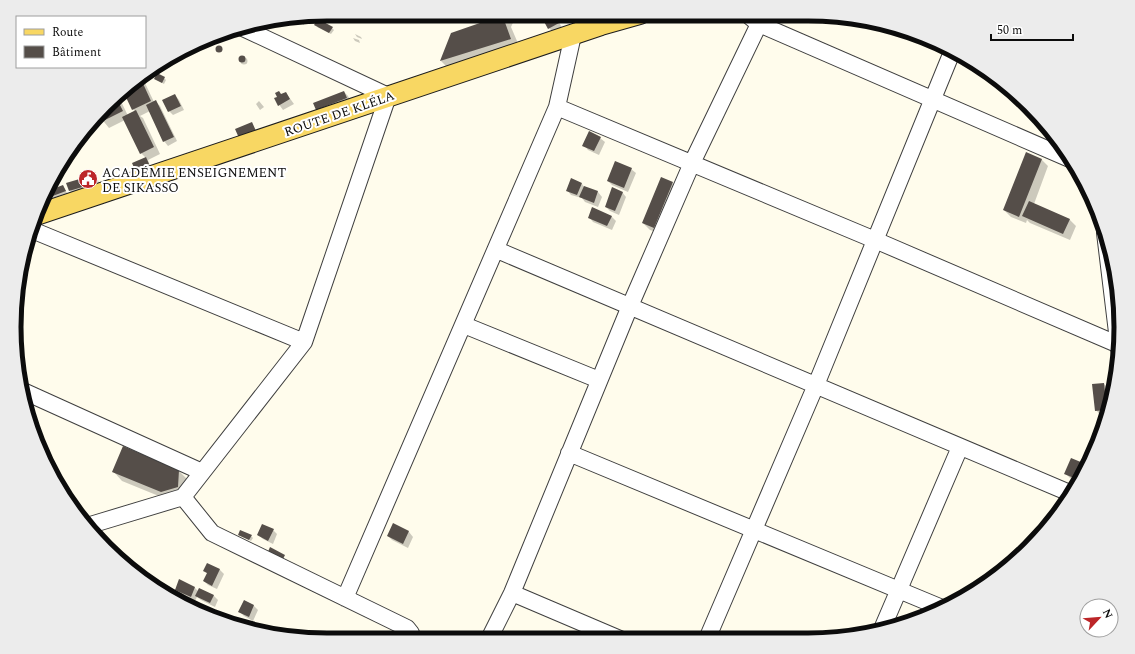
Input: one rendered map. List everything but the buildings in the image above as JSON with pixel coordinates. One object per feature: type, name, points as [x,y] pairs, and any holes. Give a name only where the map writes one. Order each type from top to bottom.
[{"type":"main road","name":"ROUTE DE KLÉLA","points":[[43,213],[573,35],[596,21]]},
{"type":"street","points":[[492,633],[512,594],[630,306],[755,21]]},
{"type":"street","points":[[762,21],[932,100],[1061,155]]},
{"type":"street","points":[[93,524],[183,497],[304,342],[388,96],[249,31]]},
{"type":"street","points":[[345,598],[497,250],[557,107],[573,35]]},
{"type":"street","points":[[710,633],[816,385],[950,57]]},
{"type":"street","points":[[557,107],[875,240],[1113,343]]},
{"type":"street","points":[[36,232],[304,342]]},
{"type":"street","points":[[497,250],[1066,491]]},
{"type":"street","points":[[464,325],[599,380]]},
{"type":"street","points":[[28,393],[202,472]]},
{"type":"street","points":[[884,624],[960,446]]},
{"type":"street","points":[[569,453],[935,605]]},
{"type":"street","points":[[183,497],[212,533],[407,628],[411,633]]},
{"type":"street","points":[[512,594],[606,633]]},
{"type":"place","name":"ACADÉMIE ENSEIGNEMENT DE SIKASSO","points":[[88,179]]}]
